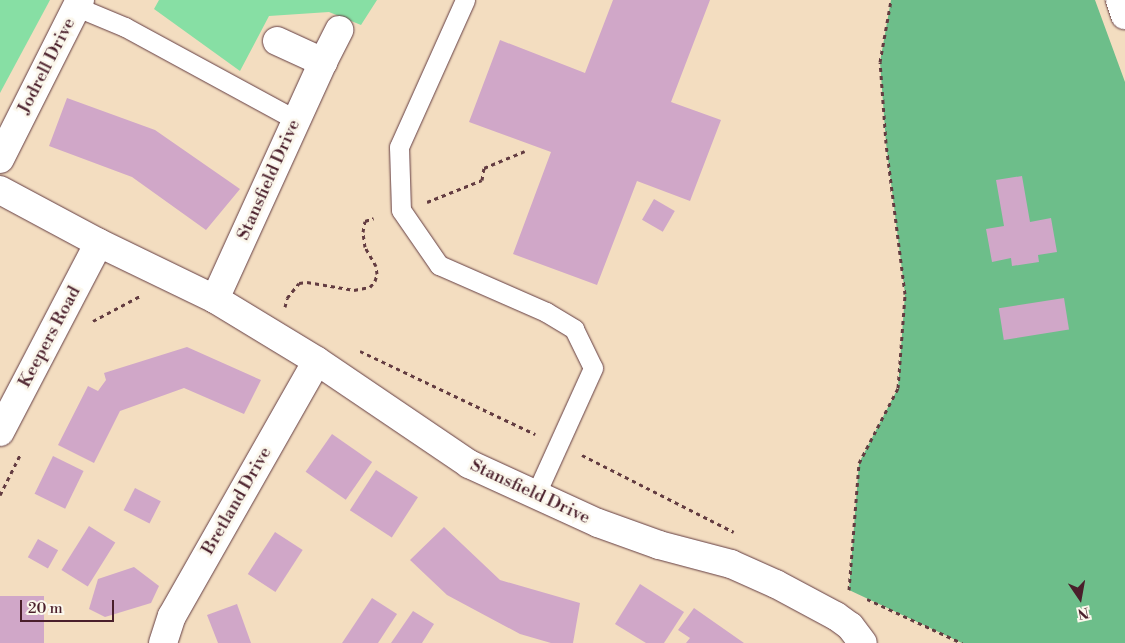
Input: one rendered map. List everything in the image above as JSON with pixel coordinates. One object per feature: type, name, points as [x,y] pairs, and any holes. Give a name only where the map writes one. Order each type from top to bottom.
[{"type":"street","points":[[1120,0],[1125,15]]},
{"type":"street","name":"Jodrell Drive","points":[[0,159],[79,3]]},
{"type":"street","name":"Stansfield Drive","points":[[215,299],[338,30]]},
{"type":"street","points":[[277,41],[323,62]]},
{"type":"street","name":"Stansfield Drive","points":[[0,190],[99,243],[215,299],[317,361],[468,464],[598,523],[659,545],[731,564],[776,584],[836,616],[850,626],[863,643]]},
{"type":"street","name":"Keepers Road","points":[[0,432],[99,243]]},
{"type":"street","name":"Bretland Drive","points":[[163,643],[172,616],[317,361]]},
{"type":"lane","points":[[464,0],[399,147],[401,210],[439,265],[546,312],[574,329],[593,368],[535,496]]},
{"type":"lane","points":[[79,3],[296,120]]},
{"type":"path","points":[[849,590],[859,463],[898,388],[904,294],[886,144],[880,62],[891,0]]},
{"type":"path","points":[[427,202],[482,180],[484,168],[525,151]]},
{"type":"path","points":[[283,315],[287,298],[300,283],[307,282],[354,290],[370,287],[375,281],[376,266],[365,247],[363,232],[364,221],[374,218]]},
{"type":"path","points":[[87,324],[142,295]]},
{"type":"path","points":[[354,349],[541,436]]},
{"type":"path","points":[[578,453],[735,533]]},
{"type":"path","points":[[840,586],[962,643]]},
{"type":"green space","points":[[0,0],[50,0],[0,93]]},
{"type":"green space","points":[[159,0],[377,0],[361,25],[329,12],[269,16],[240,71],[154,9]]},
{"type":"green space","points":[[891,0],[1095,0],[1125,82],[1125,643],[962,643],[849,590],[859,463],[898,388],[905,294],[886,143],[880,62]]},
{"type":"building","points":[[613,0],[710,0],[671,102],[721,120],[690,201],[637,181],[597,285],[513,254],[551,152],[469,122],[500,40],[585,73]]},
{"type":"building","points":[[67,98],[155,130],[240,189],[206,230],[132,177],[49,146]]},
{"type":"building","points":[[1022,176],[1030,222],[1051,218],[1057,252],[1038,255],[1039,262],[1012,266],[1011,258],[992,262],[986,229],[1004,226],[996,180]]},
{"type":"building","points":[[654,199],[675,211],[663,232],[642,220]]},
{"type":"building","points":[[1064,298],[1069,330],[1004,340],[999,308]]},
{"type":"building","points":[[187,347],[261,380],[244,414],[184,388],[120,411],[94,463],[58,445],[88,386],[98,391],[106,380],[104,373]]},
{"type":"building","points":[[332,434],[372,462],[346,500],[306,472]]},
{"type":"building","points":[[53,456],[84,471],[65,509],[35,494]]},
{"type":"building","points":[[376,470],[418,497],[392,537],[350,510]]},
{"type":"building","points":[[135,488],[161,501],[149,523],[124,510]]},
{"type":"building","points":[[89,526],[115,542],[88,587],[61,570]]},
{"type":"building","points":[[444,527],[500,580],[580,603],[573,643],[551,643],[520,634],[447,595],[410,560]]},
{"type":"building","points":[[275,532],[303,550],[275,592],[248,574]]},
{"type":"building","points":[[38,539],[58,550],[48,569],[28,557]]},
{"type":"building","points":[[134,567],[159,586],[151,603],[105,617],[89,609],[98,579]]},
{"type":"building","points":[[640,584],[684,612],[664,643],[646,643],[615,624]]},
{"type":"building","points":[[0,596],[44,596],[44,643],[0,643]]},
{"type":"building","points":[[372,598],[397,614],[378,643],[342,643]]},
{"type":"building","points":[[237,604],[251,643],[218,643],[207,615]]},
{"type":"building","points":[[694,608],[744,643],[686,643],[690,638],[678,630]]},
{"type":"building","points":[[413,611],[434,624],[422,643],[391,643]]}]
